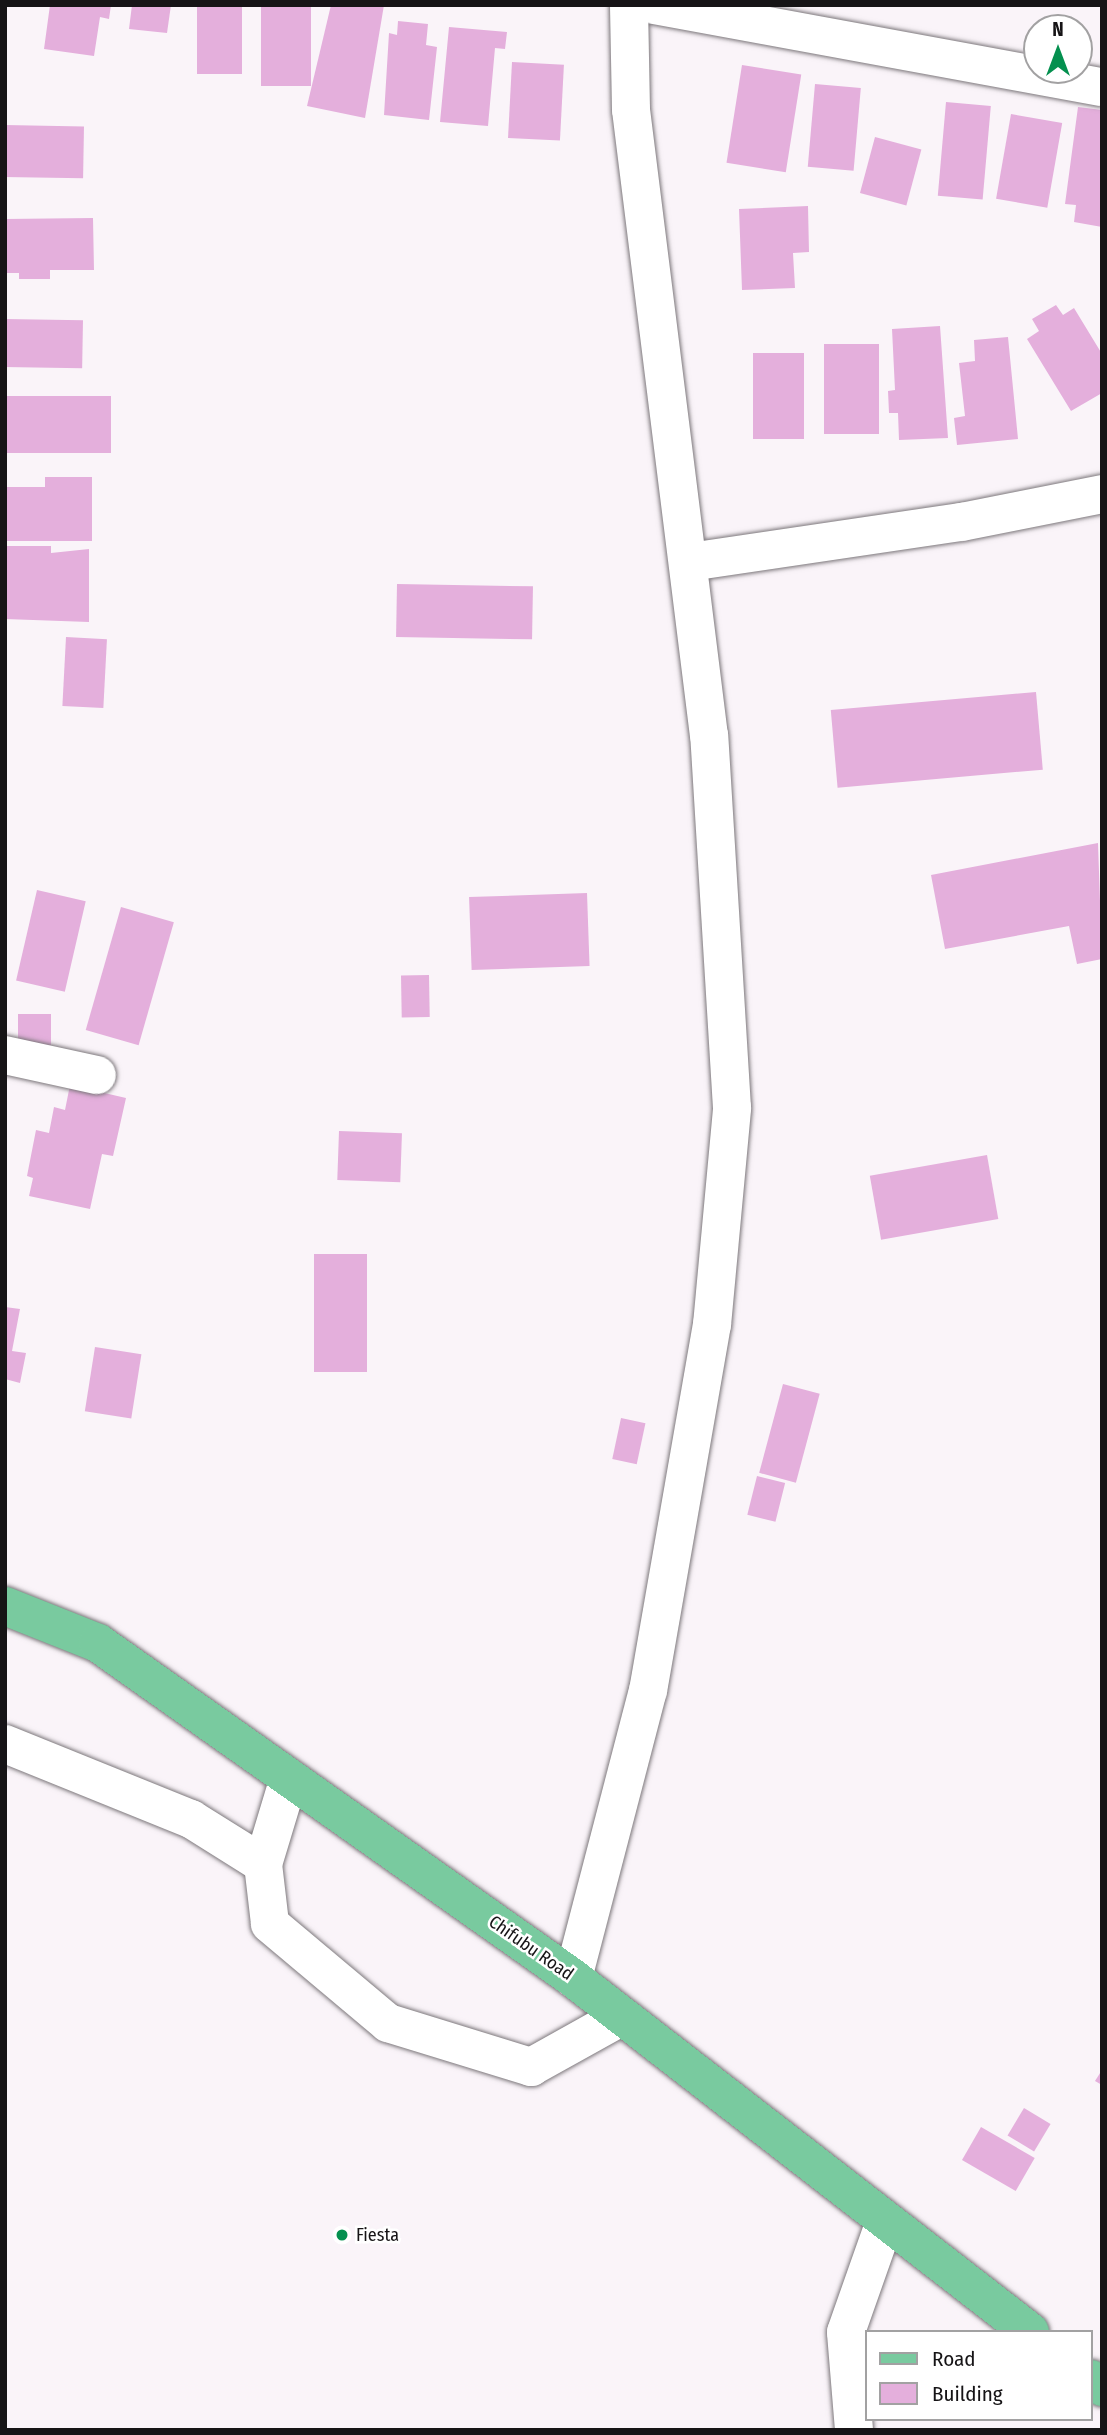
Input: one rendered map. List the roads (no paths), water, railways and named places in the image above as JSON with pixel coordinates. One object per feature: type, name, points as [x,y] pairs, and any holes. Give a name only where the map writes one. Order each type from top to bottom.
[{"type":"main road","name":"Chifubu Road","points":[[5,1606],[98,1643],[573,1978],[1027,2330]]},
{"type":"street","points":[[573,1978],[648,1691],[712,1325],[732,1108],[709,736],[690,562],[631,110],[629,5]]},
{"type":"street","points":[[654,5],[1102,87]]},
{"type":"street","points":[[690,562],[962,522],[1102,494]]},
{"type":"street","points":[[5,1055],[97,1074]]},
{"type":"street","points":[[5,1744],[191,1819],[263,1864]]},
{"type":"street","points":[[289,1777],[263,1864],[270,1924],[388,2023],[531,2067],[621,2017]]},
{"type":"street","points":[[854,2430],[846,2332],[885,2221]]},
{"type":"place","name":"Fiesta","points":[[342,2235]]}]
